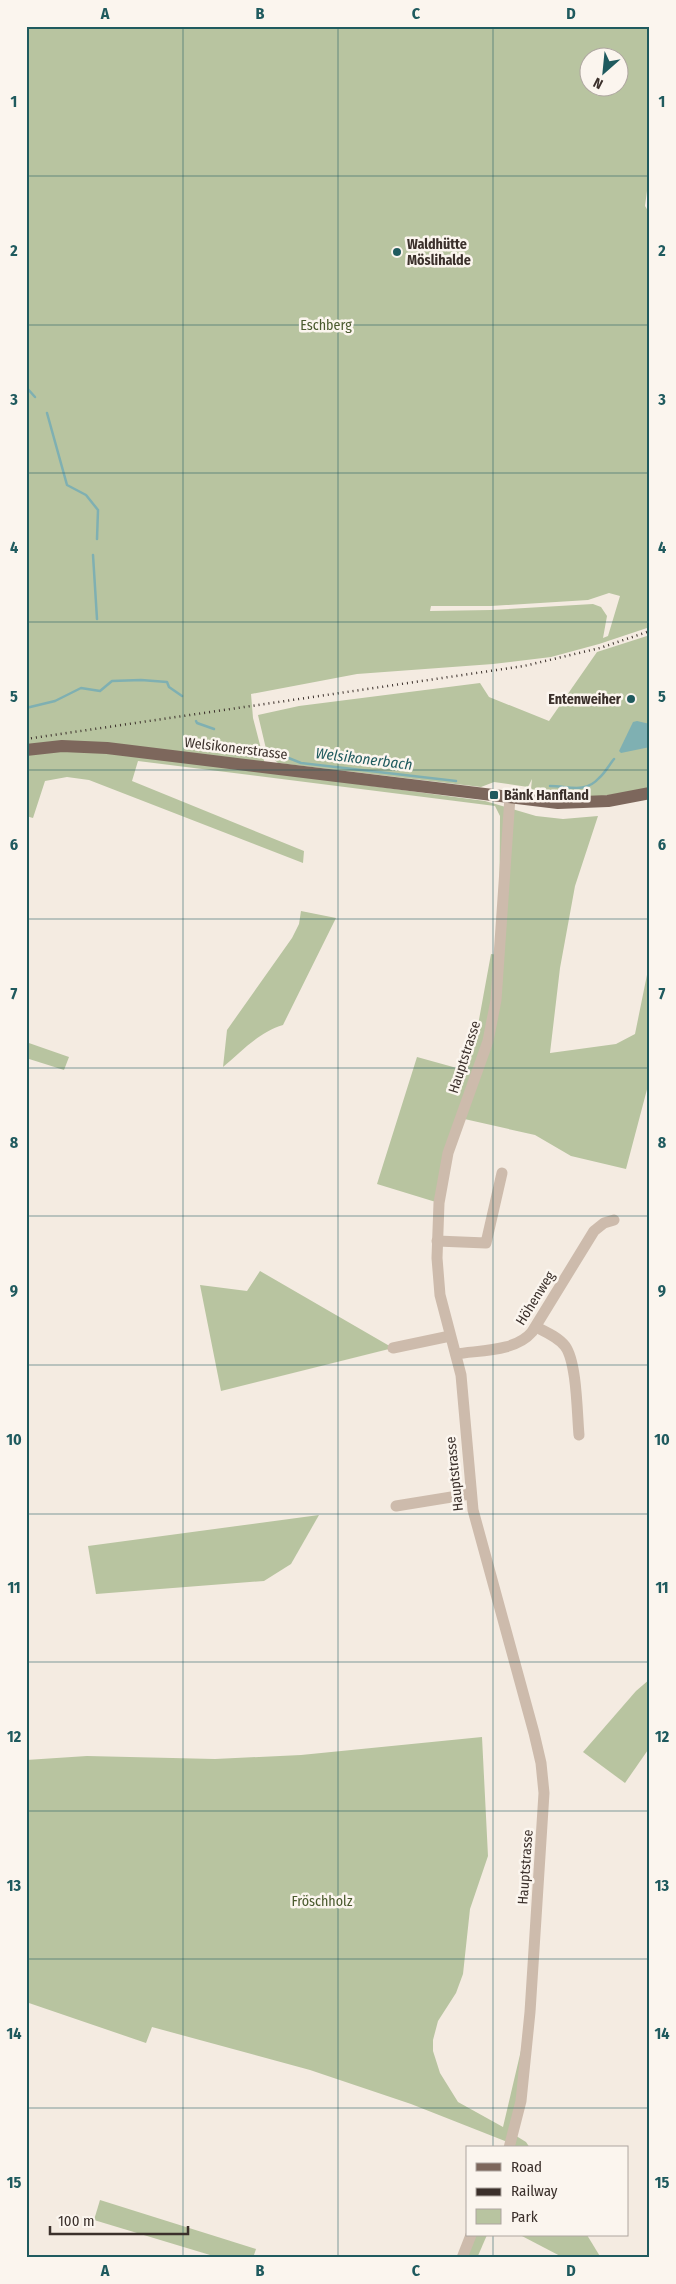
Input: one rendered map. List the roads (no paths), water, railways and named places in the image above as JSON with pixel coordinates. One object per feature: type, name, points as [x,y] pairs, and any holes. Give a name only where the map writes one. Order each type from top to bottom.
[{"type":"main road","name":"Welsikonerstrasse","points":[[26,750],[62,746],[107,748],[510,797],[588,803],[650,793]]},
{"type":"street","name":"Hauptstrasse","points":[[509,2146],[521,2101],[530,2012],[544,1793],[541,1763],[534,1732],[483,1555],[470,1494],[462,1383],[440,1296],[437,1241],[440,1196],[448,1153],[488,1041],[496,1000],[510,797]]},
{"type":"street","points":[[437,1241],[486,1243],[502,1173]]},
{"type":"street","name":"Höhenweg","points":[[456,1354],[516,1344],[529,1337],[594,1231],[604,1223],[614,1220]]},
{"type":"street","points":[[536,1327],[556,1339],[569,1352],[572,1364],[579,1435]]},
{"type":"street","points":[[393,1348],[450,1336]]},
{"type":"street","points":[[396,1506],[470,1494]]},
{"type":"street","points":[[462,2258],[472,2236]]},
{"type":"water","points":[[633,722],[650,724],[650,747],[621,753],[619,751]]},
{"type":"waterway","points":[[26,387],[35,397]]},
{"type":"waterway","points":[[47,413],[67,485],[86,495],[98,510],[97,539]]},
{"type":"waterway","points":[[93,555],[97,619]]},
{"type":"waterway","name":"Welsikonerbach","points":[[26,708],[55,701],[81,688],[100,691],[112,681],[141,680],[167,682],[169,687],[182,696]]},
{"type":"waterway","name":"Welsikonerbach","points":[[196,721],[214,729]]},
{"type":"waterway","name":"Welsikonerbach","points":[[271,751],[301,763],[456,781]]},
{"type":"waterway","name":"Welsikonerbach","points":[[550,786],[576,788],[588,786],[601,776],[614,759]]},
{"type":"railway","points":[[26,739],[524,666],[600,648],[650,631]]},
{"type":"place","name":"Waldhütte Möslihalde","points":[[397,252]]},
{"type":"place","name":"Entenweiher","points":[[631,699]]},
{"type":"place","name":"Bänk Hanfland","points":[[494,795]]},
{"type":"park label","name":"Eschberg","points":[[326,325]]},
{"type":"park label","name":"Fröschholz","points":[[322,1901]]}]
